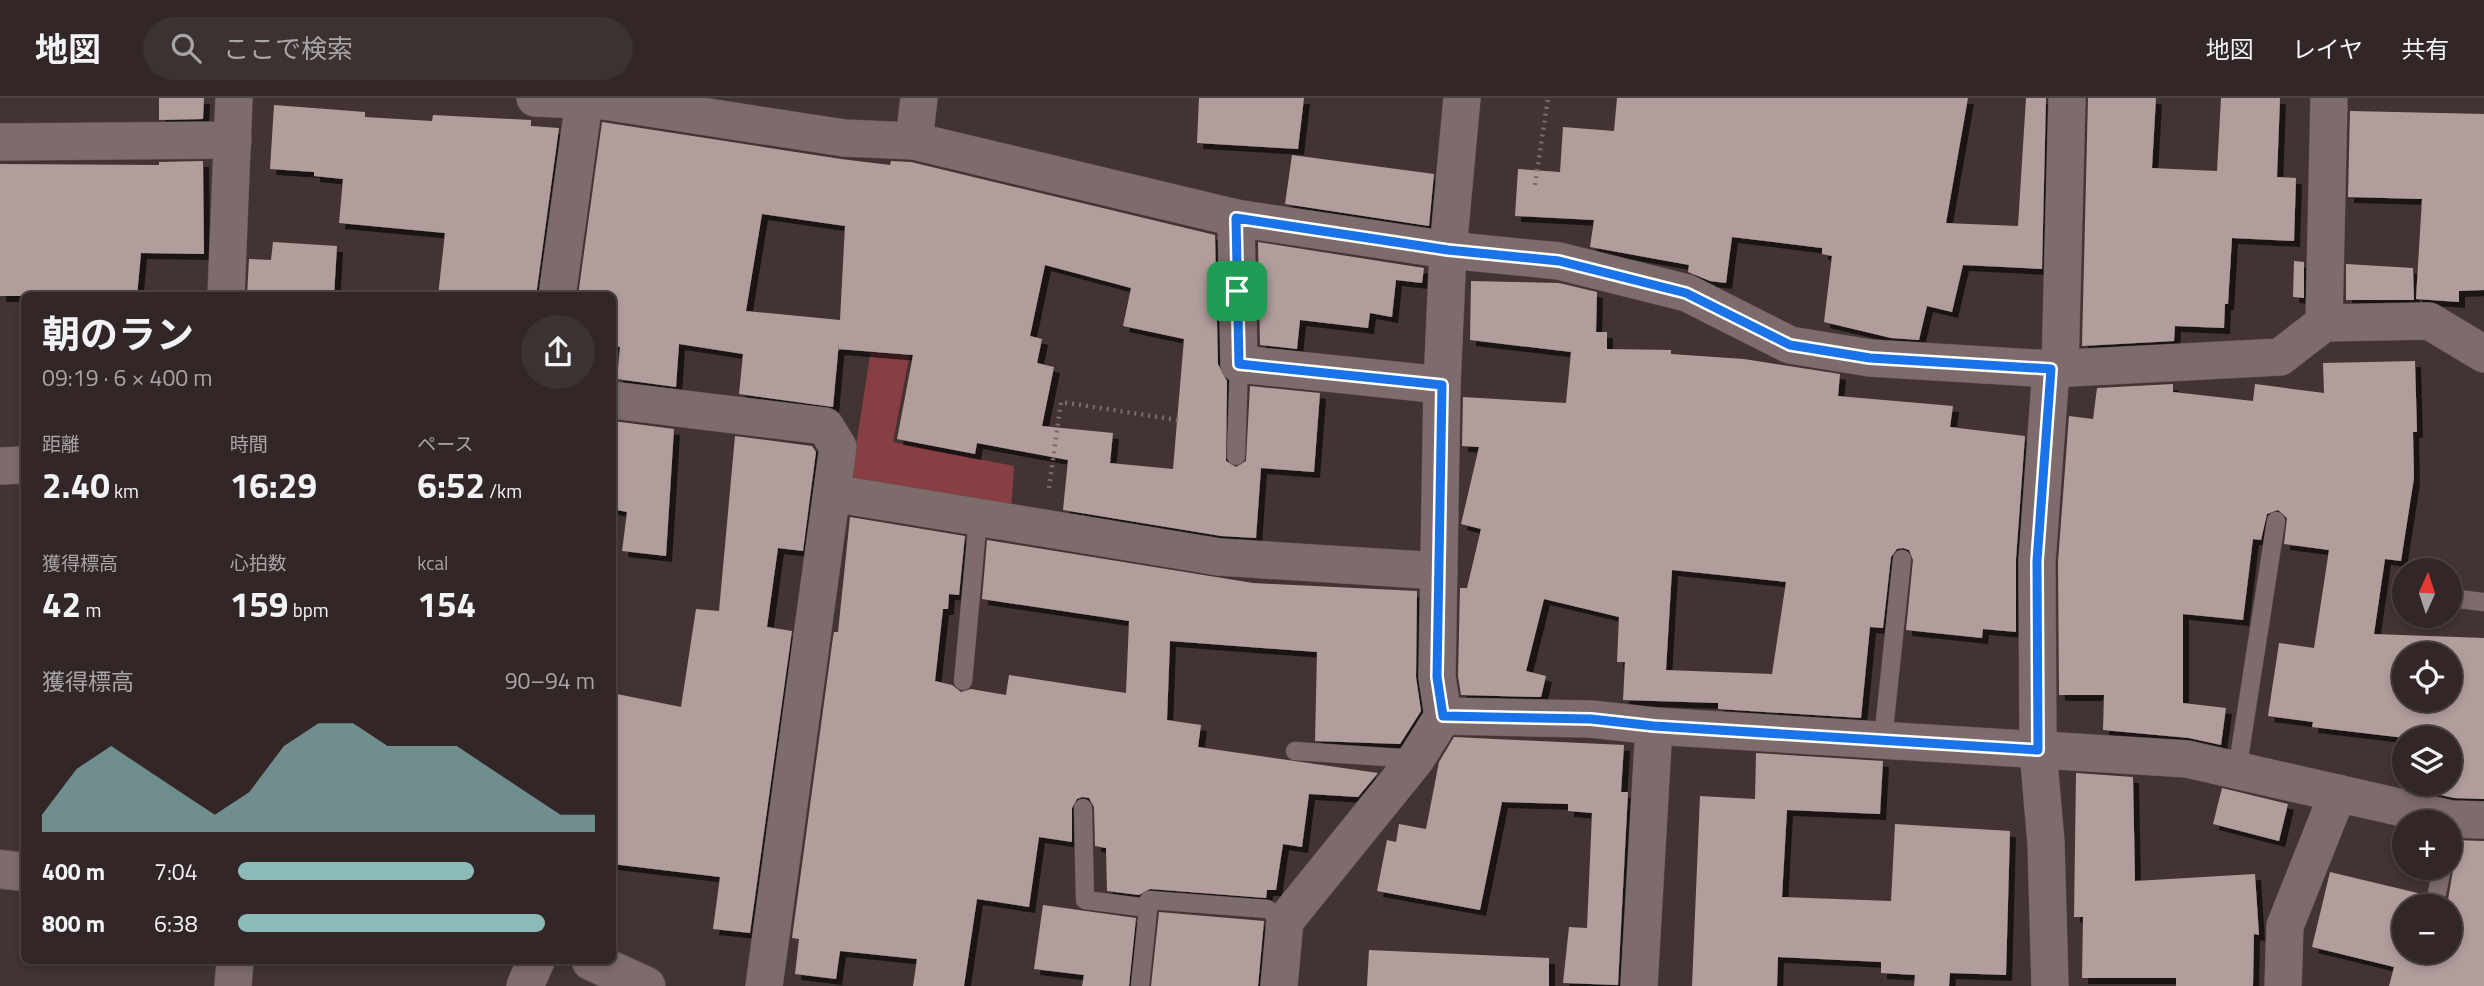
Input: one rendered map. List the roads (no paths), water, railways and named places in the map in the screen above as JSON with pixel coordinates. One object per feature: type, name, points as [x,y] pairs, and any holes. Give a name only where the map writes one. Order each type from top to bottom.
[{"type":"street","points":[[226,292],[234,98]]},
{"type":"street","points":[[535,98],[597,100],[844,138],[914,141],[1236,218],[1448,250],[1559,261],[1686,293],[1790,345],[1870,358],[2056,368],[2280,357],[2324,323],[2429,321],[2484,354]]},
{"type":"street","points":[[914,141],[919,98]]},
{"type":"street","points":[[1279,986],[1285,921],[1416,758],[1443,716],[1437,677],[1442,385],[1448,250],[1462,98]]},
{"type":"street","points":[[2050,986],[2046,844],[2038,750],[2037,561],[2056,368],[2067,98]]},
{"type":"street","points":[[2324,323],[2329,98]]},
{"type":"street","points":[[558,292],[597,100]]},
{"type":"street","points":[[0,142],[233,140]]},
{"type":"street","points":[[1236,218],[1239,364],[1442,385]]},
{"type":"street","points":[[616,400],[825,426],[838,447],[764,986]]},
{"type":"street","points":[[0,466],[21,465]]},
{"type":"street","points":[[832,493],[1219,556],[1439,571]]},
{"type":"street","points":[[1443,716],[1591,719],[1654,726],[2187,759],[2411,810]]},
{"type":"street","points":[[1639,986],[1654,726]]},
{"type":"street","points":[[2283,986],[2285,926],[2338,793]]},
{"type":"street","points":[[0,869],[21,872]]},
{"type":"street","points":[[233,986],[235,964]]},
{"type":"street","points":[[525,986],[535,964]]},
{"type":"street","points":[[598,964],[646,986]]},
{"type":"lane","points":[[1236,456],[1239,364]]},
{"type":"lane","points":[[963,681],[978,518]]},
{"type":"lane","points":[[2237,771],[2276,521]]},
{"type":"lane","points":[[1883,739],[1902,559]]},
{"type":"lane","points":[[2462,599],[2484,602]]},
{"type":"lane","points":[[1294,751],[1416,758]]},
{"type":"lane","points":[[1083,808],[1085,900],[1148,908]]},
{"type":"lane","points":[[2437,893],[2440,880]]},
{"type":"lane","points":[[1140,986],[1149,900],[1267,909],[1285,921]]}]
